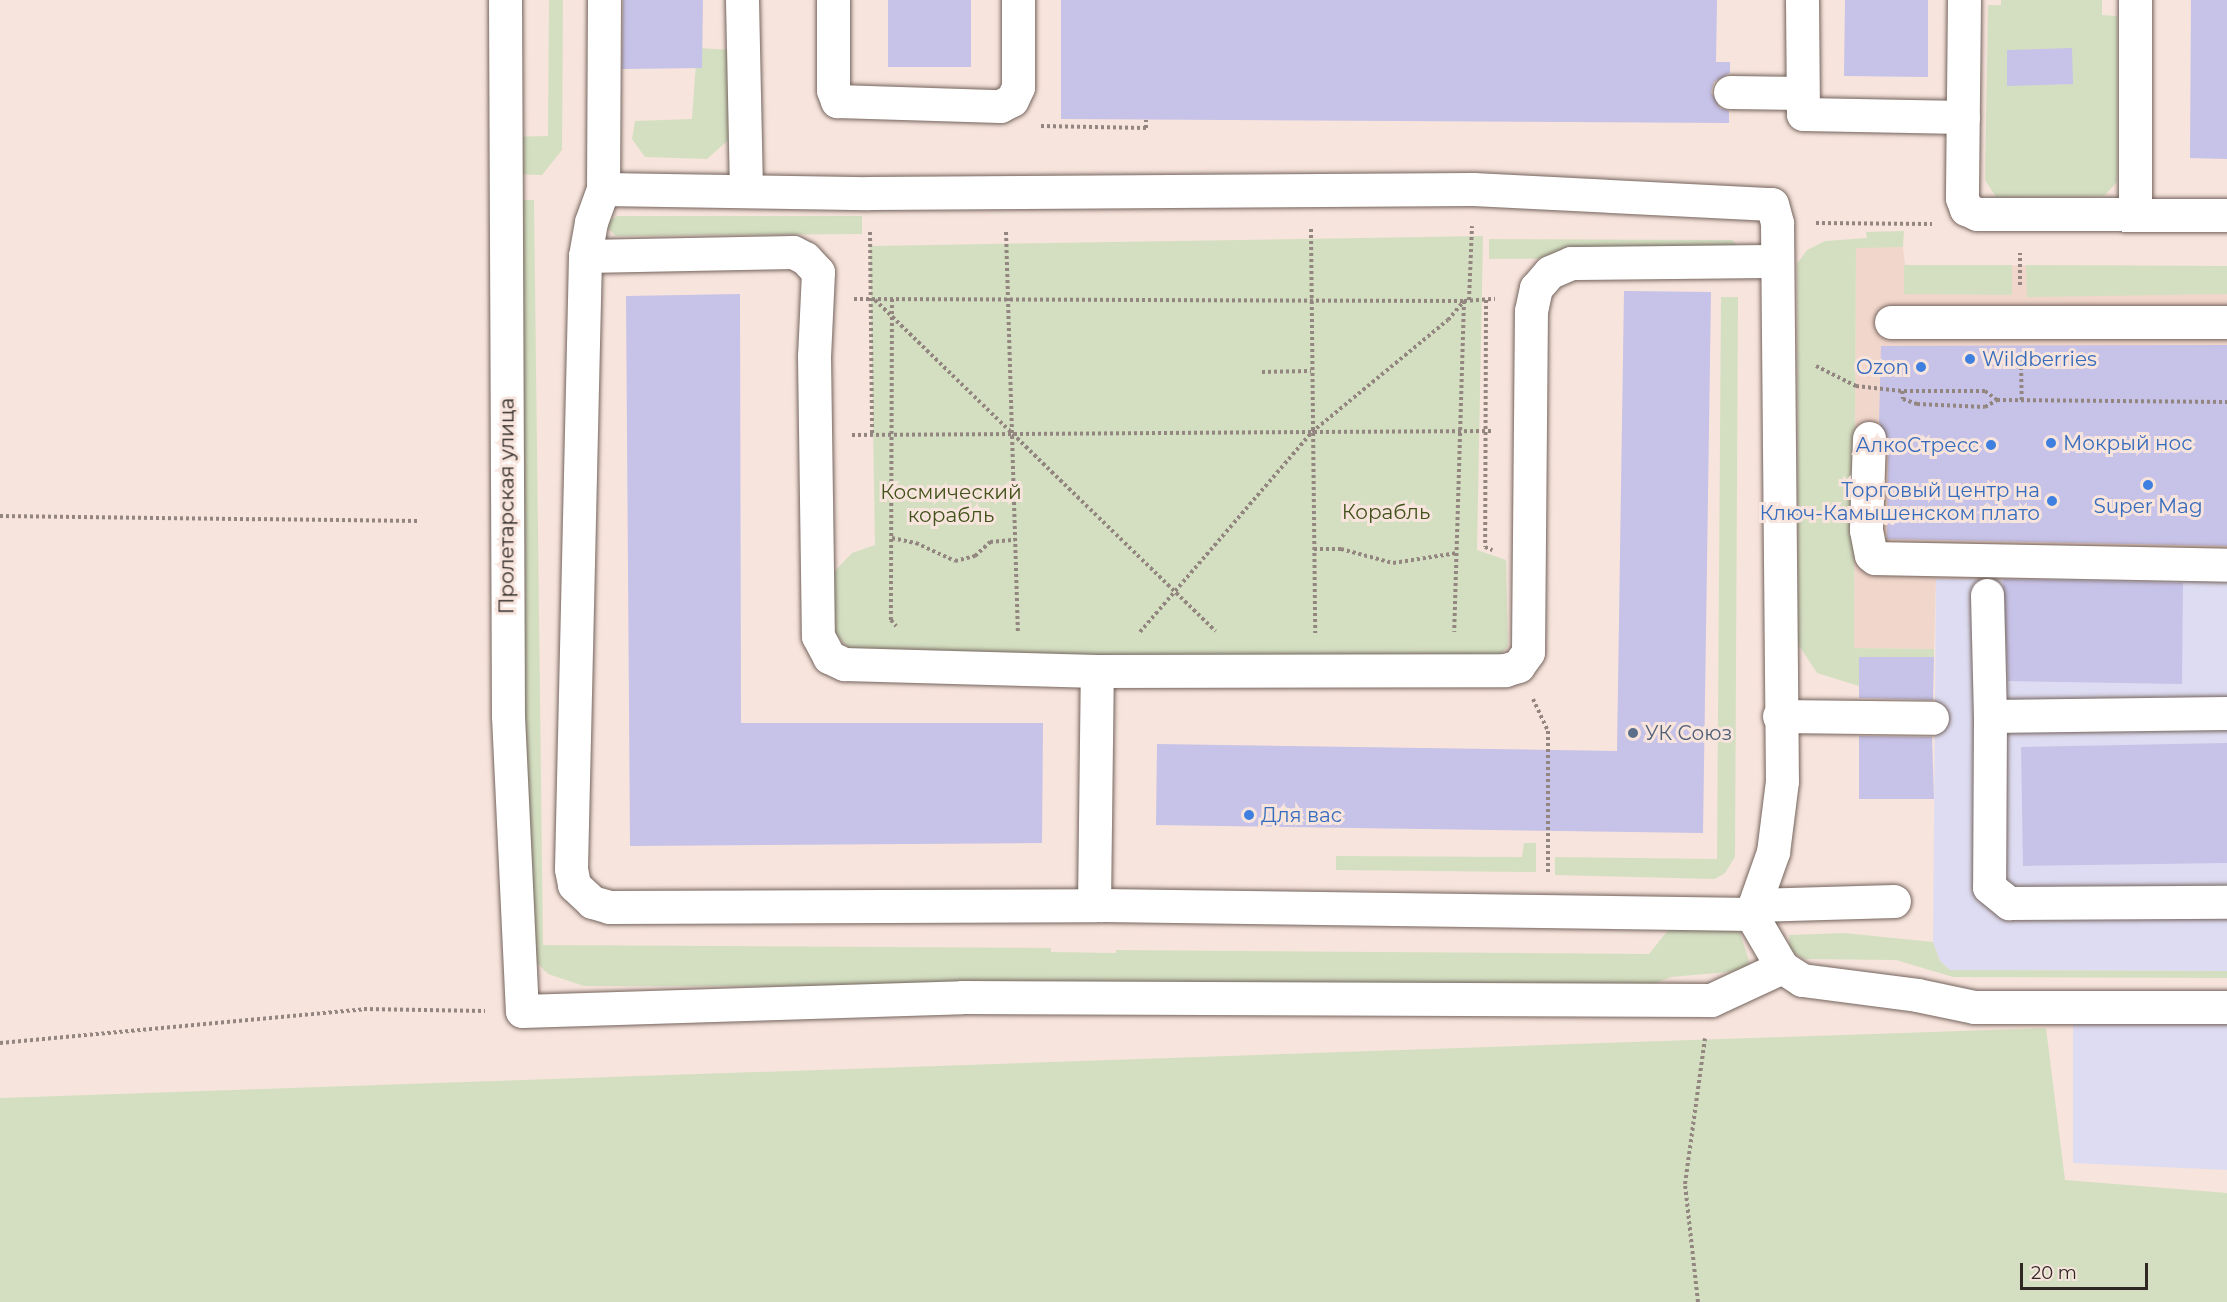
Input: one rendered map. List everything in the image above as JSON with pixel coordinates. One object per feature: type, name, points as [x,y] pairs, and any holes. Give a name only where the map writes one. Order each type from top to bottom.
[{"type":"street","name":"Пролетарская улица","points":[[505,0],[508,716],[522,1011]]},
{"type":"street","points":[[604,0],[603,189],[591,222],[585,256],[571,868],[577,890],[592,903],[609,907],[1094,904],[1548,912],[1753,910],[1894,901]]},
{"type":"street","points":[[742,0],[746,191]]},
{"type":"street","points":[[833,0],[832,90],[837,101],[1000,105],[1012,100],[1018,87],[1018,0]]},
{"type":"street","points":[[1802,0],[1801,108],[1809,116],[1963,117]]},
{"type":"street","points":[[1964,0],[1962,198],[1966,209],[1977,214],[2227,215]]},
{"type":"street","points":[[2135,0],[2135,214]]},
{"type":"street","points":[[1730,92],[1802,93]]},
{"type":"street","points":[[603,189],[1004,192],[1473,189],[1769,202],[1775,209],[1777,223],[1775,345],[1779,716],[1782,781],[1773,852],[1753,910],[1782,967],[1802,980],[1917,994],[1974,1007],[2227,1007]]},
{"type":"street","points":[[585,256],[793,252],[815,267],[818,299],[815,432],[818,636],[829,657],[844,664],[1096,671],[1505,670],[1518,666],[1528,652],[1532,298],[1542,279],[1563,264],[1775,261]]},
{"type":"street","points":[[1891,322],[2227,322]]},
{"type":"street","points":[[1869,438],[1867,542],[1875,558],[2227,565]]},
{"type":"street","points":[[1987,595],[1990,716],[1989,886],[1997,896],[2009,903],[2227,902]]},
{"type":"street","points":[[1094,904],[1096,671]]},
{"type":"street","points":[[1990,716],[2227,713]]},
{"type":"street","points":[[1779,716],[1932,718]]},
{"type":"street","points":[[522,1011],[962,997],[1711,1000],[1782,967]]},
{"type":"path","points":[[1012,100],[1023,125],[1146,128],[1146,120]]},
{"type":"path","points":[[1310,189],[1315,637]]},
{"type":"path","points":[[1004,192],[1018,633],[1015,669]]},
{"type":"path","points":[[1777,223],[1950,225],[1966,209]]},
{"type":"path","points":[[1469,300],[1472,229]]},
{"type":"path","points":[[870,240],[872,436]]},
{"type":"path","points":[[818,299],[1464,301],[1532,298]]},
{"type":"path","points":[[874,299],[1220,637],[1208,636]]},
{"type":"path","points":[[892,299],[891,620],[899,630]]},
{"type":"path","points":[[1486,300],[1486,431]]},
{"type":"path","points":[[1450,637],[1456,620],[1464,301]]},
{"type":"path","points":[[1149,635],[1137,634],[1312,432],[1448,320],[1464,301]]},
{"type":"path","points":[[1775,345],[1856,386],[1902,392],[1984,391],[1997,400]]},
{"type":"path","points":[[1262,372],[1311,371]]},
{"type":"path","points":[[1902,392],[1903,399],[1917,404],[1984,407],[1997,400],[2227,402]]},
{"type":"path","points":[[815,432],[872,436],[1531,429]]},
{"type":"path","points":[[0,516],[419,521]]},
{"type":"path","points":[[892,538],[916,543],[955,561],[975,556],[990,542],[1015,540]]},
{"type":"path","points":[[1314,549],[1341,549],[1393,562],[1435,553],[1457,553]]},
{"type":"path","points":[[1006,633],[1029,633]]},
{"type":"path","points":[[1303,637],[1327,637]]},
{"type":"path","points":[[1518,666],[1548,732],[1548,912]]},
{"type":"path","points":[[1698,1302],[1685,1184],[1711,1000]]},
{"type":"path","points":[[0,1043],[364,1009],[522,1011]]},
{"type":"shaded area","name":"Торговый центр на Ключ-Камышенском плато","points":[[1856,247],[1903,247],[1905,265],[2227,266],[2227,579],[1936,579],[1934,649],[1854,648]]},
{"type":"shaded area","points":[[1936,579],[2227,579],[2227,971],[1950,970],[1940,961],[1933,942]]},
{"type":"shaded area","points":[[2227,999],[2227,1170],[2073,1163],[2073,1000]]},
{"type":"green space","points":[[549,0],[563,0],[562,150],[542,175],[507,174],[507,137],[548,136]]},
{"type":"green space","points":[[2001,0],[2102,0],[2102,15],[2117,16],[2117,182],[2104,196],[1996,197],[1985,180],[1988,5],[2001,5]]},
{"type":"green space","points":[[697,48],[734,50],[735,134],[707,159],[645,157],[632,139],[635,121],[692,119]]},
{"type":"green space","points":[[513,200],[534,200],[543,945],[1051,948],[1051,952],[1116,953],[1116,950],[1649,954],[1673,924],[1725,924],[1740,933],[1752,970],[1671,977],[1643,988],[584,986],[548,974],[528,954]]},
{"type":"green space","points":[[618,216],[862,216],[862,234],[616,236],[603,224]]},
{"type":"green space","points":[[1904,231],[1903,247],[1856,248],[1854,648],[1934,649],[1934,657],[1860,657],[1859,686],[1817,673],[1798,644],[1797,264],[1807,250],[1825,241],[1867,238],[1866,232]]},
{"type":"green space","points":[[1483,236],[1477,550],[1506,560],[1508,646],[1493,663],[850,650],[834,632],[830,576],[852,553],[875,545],[870,246]]},
{"type":"green space","points":[[1489,239],[1732,240],[1742,250],[1738,257],[1489,259]]},
{"type":"green space","points":[[1904,265],[2012,265],[2012,295],[1904,294]]},
{"type":"green space","points":[[2026,265],[2227,266],[2227,294],[2027,297]]},
{"type":"green space","points":[[1721,297],[1738,297],[1735,857],[1725,873],[1715,879],[1555,875],[1555,857],[1717,859]]},
{"type":"green space","points":[[1524,843],[1536,843],[1536,872],[1336,870],[1336,856],[1522,857]]},
{"type":"green space","points":[[1844,933],[1933,942],[1940,961],[1950,970],[2227,971],[2227,978],[1953,977],[1896,960],[1805,959],[1790,951],[1789,935]]},
{"type":"green space","points":[[2046,1028],[2065,1180],[2227,1193],[2227,1302],[0,1302],[0,1098]]},
{"type":"building","points":[[623,0],[703,0],[702,68],[622,69]]},
{"type":"building","points":[[888,0],[971,0],[971,67],[888,67]]},
{"type":"building","points":[[1061,0],[1717,0],[1716,62],[1730,62],[1730,73],[1714,82],[1711,92],[1720,108],[1729,111],[1729,123],[1061,119]]},
{"type":"building","points":[[1845,0],[1928,0],[1928,77],[1844,76]]},
{"type":"building","points":[[2191,0],[2227,0],[2227,159],[2190,158]]},
{"type":"building","points":[[2072,48],[2073,84],[2007,86],[2007,50]]},
{"type":"building","points":[[1624,291],[1711,292],[1703,833],[1156,825],[1157,744],[1617,751]]},
{"type":"building","points":[[740,294],[741,723],[1043,723],[1042,843],[630,846],[626,296]]},
{"type":"building","points":[[2227,345],[2227,546],[1887,539],[1888,439],[1879,422],[1881,346]]},
{"type":"building","points":[[2003,579],[2183,583],[2182,684],[2008,681]]},
{"type":"building","points":[[1859,657],[1934,657],[1933,700],[1859,698]]},
{"type":"building","points":[[1859,736],[1932,737],[1934,799],[1859,799]]},
{"type":"building","points":[[2227,743],[2227,863],[2023,866],[2021,747]]},
{"type":"place","name":"Wildberries","points":[[1970,359]]},
{"type":"place","name":"Ozon","points":[[1921,367]]},
{"type":"place","name":"Мокрый нос","points":[[2051,443]]},
{"type":"place","name":"АлкоСтресс","points":[[1991,445]]},
{"type":"place","name":"Super Mag","points":[[2148,485]]},
{"type":"place","name":"Торговый центр на Ключ-Камышенском плато","points":[[2052,501]]},
{"type":"place","name":"УК Союз","points":[[1633,733]]},
{"type":"place","name":"Для вас","points":[[1249,815]]},
{"type":"park label","name":"Космический корабль","points":[[951,504]]},
{"type":"park label","name":"Корабль","points":[[1386,512]]}]
